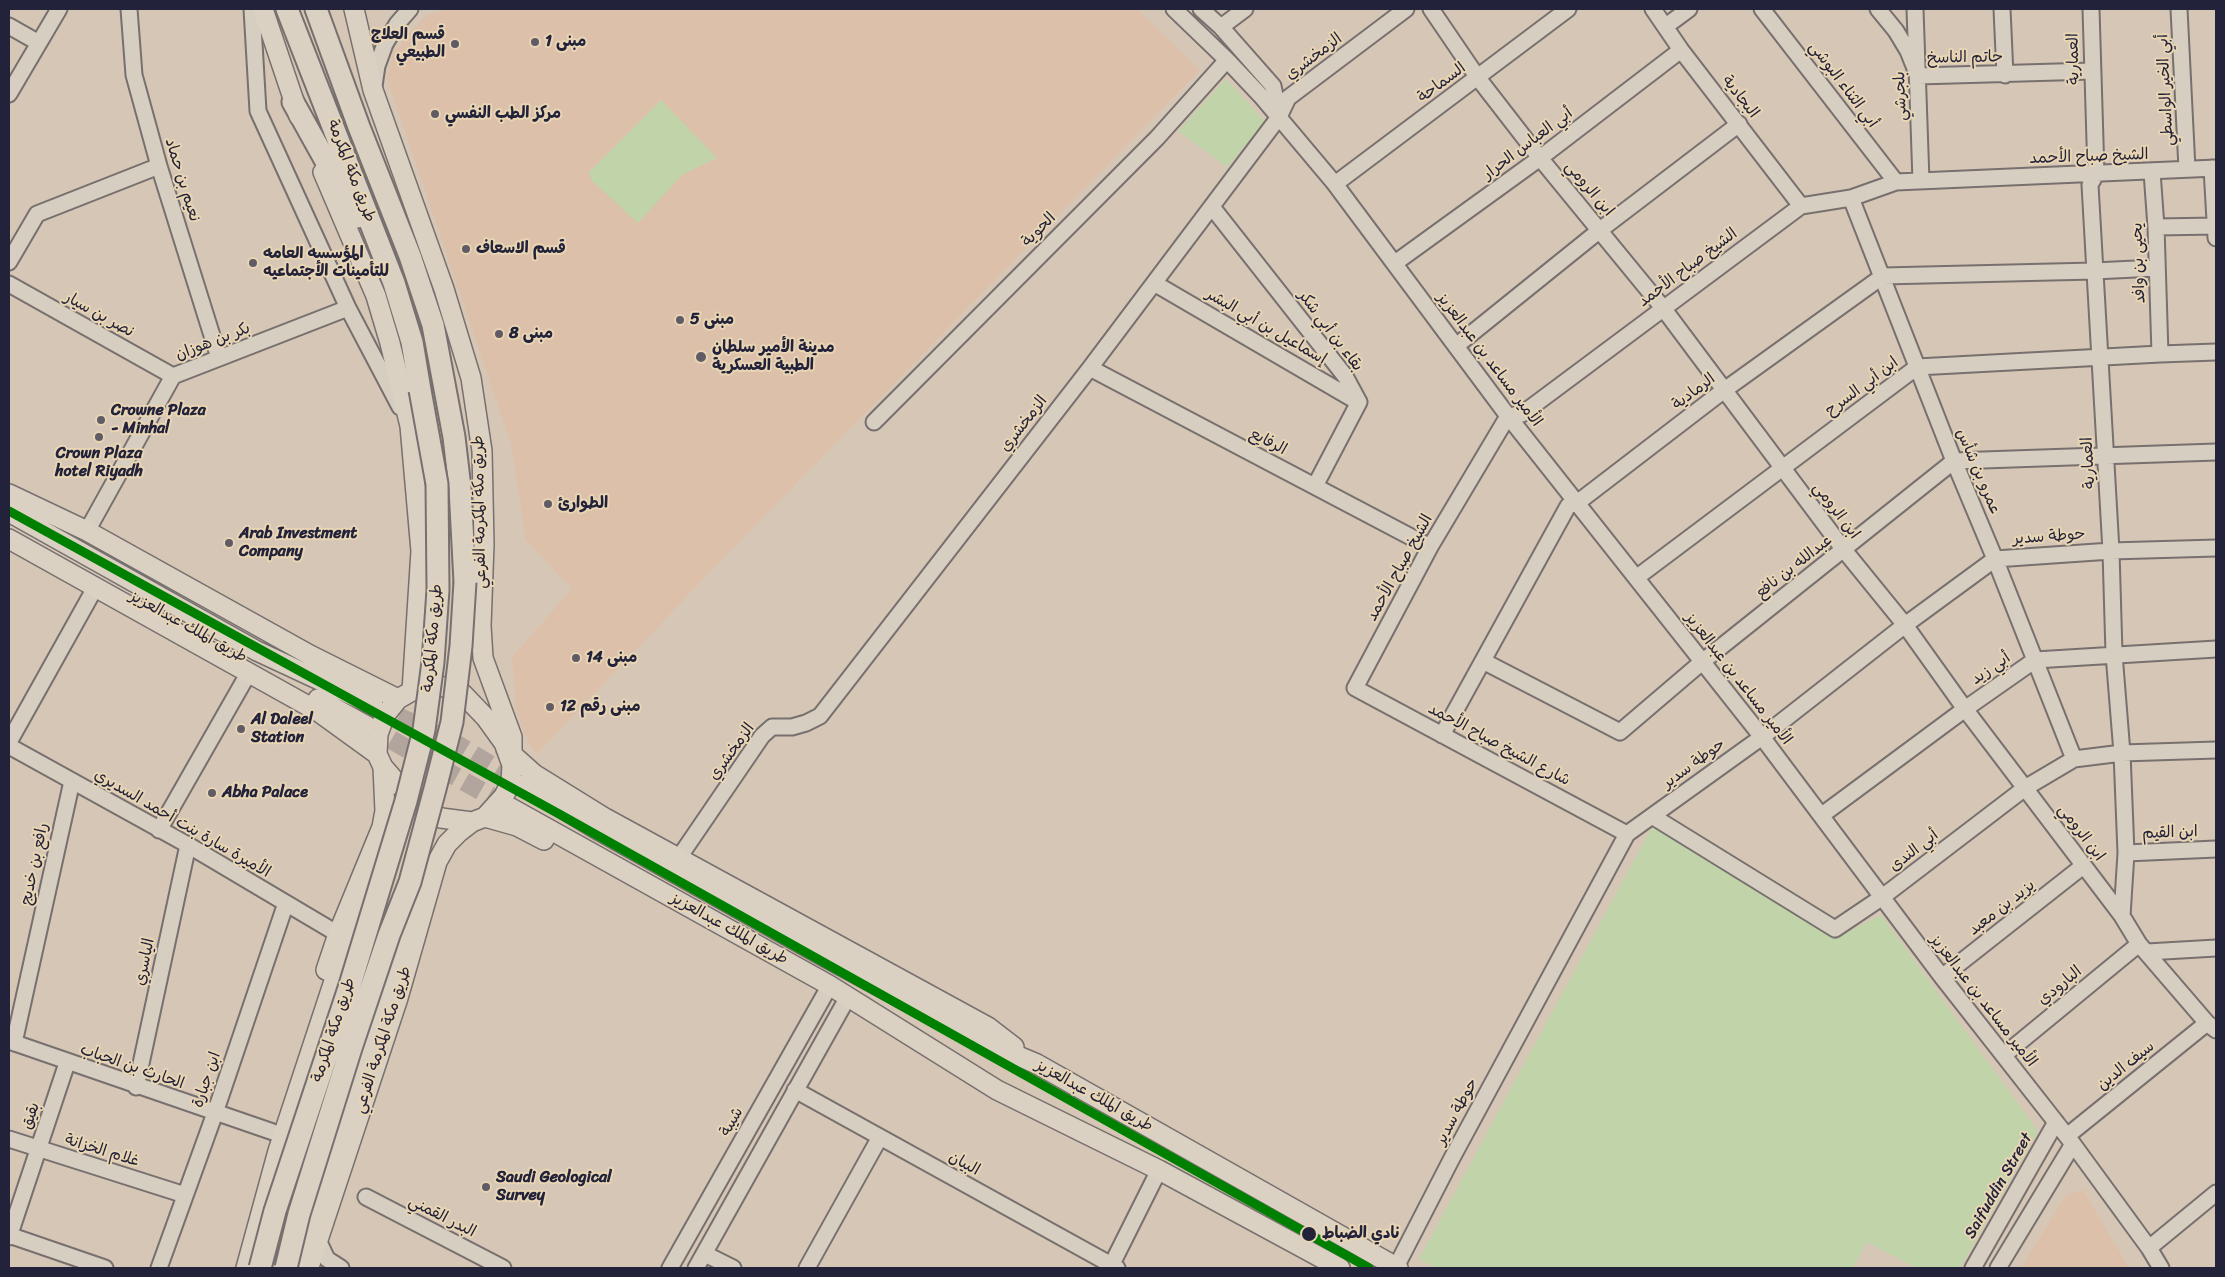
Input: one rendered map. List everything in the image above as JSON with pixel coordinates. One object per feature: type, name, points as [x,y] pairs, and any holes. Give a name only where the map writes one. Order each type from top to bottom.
[{"type":"highway","name":"طريق مكة المكرمة","points":[[260,1268],[275,1212],[350,985],[406,801],[424,730],[433,662],[438,590],[437,484],[412,342],[394,282],[287,9]]},
{"type":"highway","name":"طريق مكة المكرمة","points":[[286,1268],[299,1214],[351,1048],[389,935],[410,882],[452,722],[461,646],[465,582],[460,488],[456,454],[433,325],[410,256],[316,9]]},
{"type":"highway","points":[[330,9],[338,68]]},
{"type":"highway","points":[[293,102],[394,282]]},
{"type":"highway","points":[[302,1268],[309,1230],[397,966],[405,928],[410,882]]},
{"type":"main road","points":[[262,9],[293,102],[376,296],[390,343],[410,426],[421,551],[419,586],[405,695]]},
{"type":"main road","points":[[354,9],[364,51]]},
{"type":"main road","points":[[364,9],[364,51]]},
{"type":"main road","name":"طريق مكة المكرمة الفرعي","points":[[364,51],[374,90],[444,289],[471,378],[482,451],[484,544],[481,626],[483,658],[512,737],[509,756]]},
{"type":"main road","points":[[9,494],[87,531],[310,655],[405,695]]},
{"type":"main road","name":"طريق الملك عبدالعزيز","points":[[9,512],[257,651],[373,705]]},
{"type":"main road","name":"طريق الملك عبدالعزيز","points":[[9,528],[367,726]]},
{"type":"main road","points":[[9,539],[319,712],[380,760],[424,809],[441,818],[478,820],[517,826],[670,907],[997,1090]]},
{"type":"main road","points":[[419,586],[429,620],[444,627],[458,624],[465,610],[484,544]]},
{"type":"main road","points":[[278,1151],[273,1132],[338,934],[382,827],[385,811],[378,734],[385,715],[405,695],[433,686],[446,687],[463,694],[486,718],[509,756],[534,774],[605,818],[678,859],[988,1028],[1038,1064]]},
{"type":"main road","points":[[478,820],[504,796],[511,782],[509,756]]},
{"type":"main road","name":"طريق الملك عبدالعزيز","points":[[524,785],[825,957],[975,1038],[1038,1064],[1397,1268]]},
{"type":"main road","name":"طريق الملك عبدالعزيز","points":[[511,808],[829,985],[997,1090],[1159,1170],[1340,1268]]},
{"type":"main road","name":"طريق مكة المكرمة الفرعي","points":[[309,1268],[398,998],[437,862],[447,844],[459,832],[478,820]]},
{"type":"main road","points":[[246,1268],[278,1151],[336,975],[359,918],[387,862]]},
{"type":"street","points":[[9,94],[59,9]]},
{"type":"street","name":"نعيم بن حماد","points":[[129,9],[134,75],[159,166],[219,358]]},
{"type":"street","points":[[252,9],[258,111],[348,308],[410,426]]},
{"type":"street","points":[[374,90],[377,66],[385,44],[397,24],[410,9]]},
{"type":"street","name":"الأمير مساعد بن عبدالعزيز","points":[[1174,9],[1227,60],[1279,117],[1335,184],[1508,416],[1762,737],[1822,815],[1881,898],[2070,1140],[2149,1248],[2161,1268]]},
{"type":"street","points":[[1201,9],[1221,27],[1273,86],[1279,117]]},
{"type":"street","points":[[1221,27],[1245,9]]},
{"type":"street","name":"الزمخشري","points":[[678,859],[762,736],[772,727],[792,727],[820,716],[1090,368],[1212,207],[1279,117],[1288,98],[1406,9]]},
{"type":"street","name":"ابن الرومي","points":[[1432,9],[1478,78],[1540,158],[1663,308],[1723,391],[1844,550],[1905,625],[1965,709],[2122,916],[2143,948],[2212,1027]]},
{"type":"street","name":"السماحة","points":[[1335,184],[1568,9]]},
{"type":"street","name":"البجادية","points":[[1653,9],[1681,50],[1801,206]]},
{"type":"street","points":[[1666,26],[1689,9]]},
{"type":"street","name":"أبي الثناء البوشي","points":[[1762,9],[1896,182]]},
{"type":"street","name":"حاتم الناسخ","points":[[1878,9],[1896,31],[1908,51],[1918,76],[2092,71]]},
{"type":"street","name":"بلجرشي","points":[[1915,9],[1921,181]]},
{"type":"street","points":[[2002,9],[2005,75]]},
{"type":"street","name":"العمارية","points":[[2090,9],[2096,174],[2090,185],[2126,853],[2122,916]]},
{"type":"street","name":"أبي الخير الواسطي","points":[[2179,9],[2187,170]]},
{"type":"street","points":[[9,26],[39,43]]},
{"type":"street","name":"أبي العباس الحرار","points":[[1395,263],[1540,158],[1681,50]]},
{"type":"street","name":"الحوية","points":[[874,422],[1157,138],[1227,60]]},
{"type":"street","points":[[1456,346],[1600,230],[1739,124]]},
{"type":"street","points":[[9,262],[36,214],[159,166]]},
{"type":"street","points":[[2214,168],[2216,238]]},
{"type":"street","name":"الشيخ صباح الأحمد","points":[[1355,688],[1430,547],[1508,416],[1522,414],[1801,206],[1851,198],[1896,182],[2214,168]]},
{"type":"street","name":"يحيى بن وافد","points":[[2152,172],[2156,228],[2160,354]]},
{"type":"street","name":"عمرو بن شأس","points":[[1851,198],[2074,759]]},
{"type":"street","name":"بقاء بن أبي شكر","points":[[1212,207],[1345,376],[1359,402]]},
{"type":"street","points":[[2156,228],[2216,226]]},
{"type":"street","points":[[1883,276],[2094,272],[2156,268]]},
{"type":"street","name":"الرمادية","points":[[1442,735],[1568,506],[1577,503],[1723,391],[1883,276]]},
{"type":"street","name":"إسماعيل بن أبي البشر","points":[[1154,283],[1359,402]]},
{"type":"street","name":"نصر بن سيار","points":[[9,284],[173,376]]},
{"type":"street","name":"بكر بن هوزان","points":[[87,531],[173,376],[348,308]]},
{"type":"street","name":"ابن أبي السرح","points":[[1636,578],[1917,368],[2216,352]]},
{"type":"street","name":"الرفايع","points":[[1090,368],[1430,547]]},
{"type":"street","points":[[1315,486],[1359,402]]},
{"type":"street","points":[[1954,461],[2216,452]]},
{"type":"street","name":"عبدالله بن نافع","points":[[1483,661],[1620,732],[1702,662],[1954,461]]},
{"type":"street","name":"حوطة سدير","points":[[1397,1268],[1452,1158],[1627,834],[1762,737],[1905,625],[1995,559],[2111,551],[2216,548]]},
{"type":"street","points":[[9,744],[95,588]]},
{"type":"street","name":"أبي زيد","points":[[1822,815],[1965,709],[2035,660],[2216,649]]},
{"type":"street","points":[[159,830],[248,674]]},
{"type":"street","name":"شارع الشيخ صباح الأحمد","points":[[1355,688],[1627,834]]},
{"type":"street","name":"الأميرة سارة بنت أحمد السديري","points":[[9,744],[188,845],[338,934]]},
{"type":"street","name":"أبي الندى","points":[[1652,816],[1835,929],[1881,898],[2025,788],[2074,759],[2122,753],[2216,750]]},
{"type":"street","name":"رافع بن خديج","points":[[11,1042],[72,781]]},
{"type":"street","name":"الياسري","points":[[136,1087],[188,845]]},
{"type":"street","name":"ابن القيم","points":[[2126,853],[2216,849]]},
{"type":"street","name":"يزيد بن معبد","points":[[1942,977],[2083,866]]},
{"type":"street","name":"ابن جبارة","points":[[159,1268],[215,1114],[286,903]]},
{"type":"street","points":[[2143,948],[2216,948]]},
{"type":"street","name":"البارودي","points":[[2004,1055],[2143,948]]},
{"type":"street","name":"شيبة","points":[[670,1268],[825,994]]},
{"type":"street","points":[[696,1268],[844,1004]]},
{"type":"street","name":"سيف الدين","points":[[2070,1140],[2212,1027]]},
{"type":"street","name":"الحارث بن الحباب","points":[[11,1042],[136,1087],[273,1132]]},
{"type":"street","name":"بقيق","points":[[9,1235],[67,1063]]},
{"type":"street","name":"البيان","points":[[795,1090],[1113,1267]]},
{"type":"street","name":"Saifuddin Street","points":[[1973,1268],[2056,1122]]},
{"type":"street","points":[[807,1268],[880,1137]]},
{"type":"street","name":"غلام الخزانة","points":[[9,1139],[185,1195]]},
{"type":"street","points":[[1998,1268],[2070,1140]]},
{"type":"street","points":[[1113,1267],[1159,1170]]},
{"type":"street","points":[[2149,1248],[2216,1193]]},
{"type":"street","name":"البدر القمني","points":[[366,1197],[503,1268]]},
{"type":"street","points":[[9,1235],[105,1268]]},
{"type":"street","points":[[318,1240],[327,1259],[340,1268]]},
{"type":"street","points":[[705,1254],[733,1268]]},
{"type":"shaded area","name":"مدينة الأمير سلطان الطبية العسكرية","points":[[447,9],[1137,9],[1200,70],[712,570],[536,755],[524,733],[516,709],[512,657],[572,589],[526,540],[511,444],[387,78],[393,52],[413,29],[428,15]]},
{"type":"shaded area","points":[[2083,1190],[2129,1268],[2021,1268],[2066,1195]]},
{"type":"green space","points":[[1226,79],[1265,121],[1227,167],[1178,131]]},
{"type":"green space","points":[[661,100],[717,158],[682,175],[638,223],[592,181],[589,172]]},
{"type":"green space","points":[[1652,827],[1837,938],[1881,915],[2038,1131],[1960,1268],[1916,1268],[1867,1242],[1853,1268],[1435,1268],[1419,1259]]},
{"type":"tunnel","points":[[373,705],[453,742],[523,785]]},
{"type":"tunnel","points":[[367,726],[511,808]]},
{"type":"transit line","points":[[9,511],[561,815],[1369,1268]]},
{"type":"place","name":"مبنى 1","points":[[535,42]]},
{"type":"place","name":"قسم العلاج الطبيعي","points":[[455,44]]},
{"type":"place","name":"مركز الطب النفسي","points":[[435,114]]},
{"type":"place","name":"قسم الاسعاف","points":[[466,249]]},
{"type":"place","name":"المؤسسه العامه للتأمينات الأجتماعيه","points":[[253,263]]},
{"type":"place","name":"مبنى 5","points":[[680,320]]},
{"type":"place","name":"مبنى 8","points":[[499,334]]},
{"type":"place","name":"مدينة الأمير سلطان الطبية العسكرية","points":[[701,357]]},
{"type":"place","name":"Crowne Plaza - Minhal","points":[[101,420]]},
{"type":"place","name":"Crown Plaza hotel Riyadh","points":[[99,437]]},
{"type":"place","name":"الطوارئ","points":[[548,504]]},
{"type":"place","name":"Arab Investment Company","points":[[229,543]]},
{"type":"place","name":"مبنى 14","points":[[576,658]]},
{"type":"place","name":"مبنى رقم 12","points":[[550,707]]},
{"type":"place","name":"Al Daleel Station","points":[[241,729]]},
{"type":"place","name":"Abha Palace","points":[[212,793]]},
{"type":"place","name":"Saudi Geological Survey","points":[[486,1187]]},
{"type":"place","name":"نادي الضباط","points":[[1309,1234]]}]
